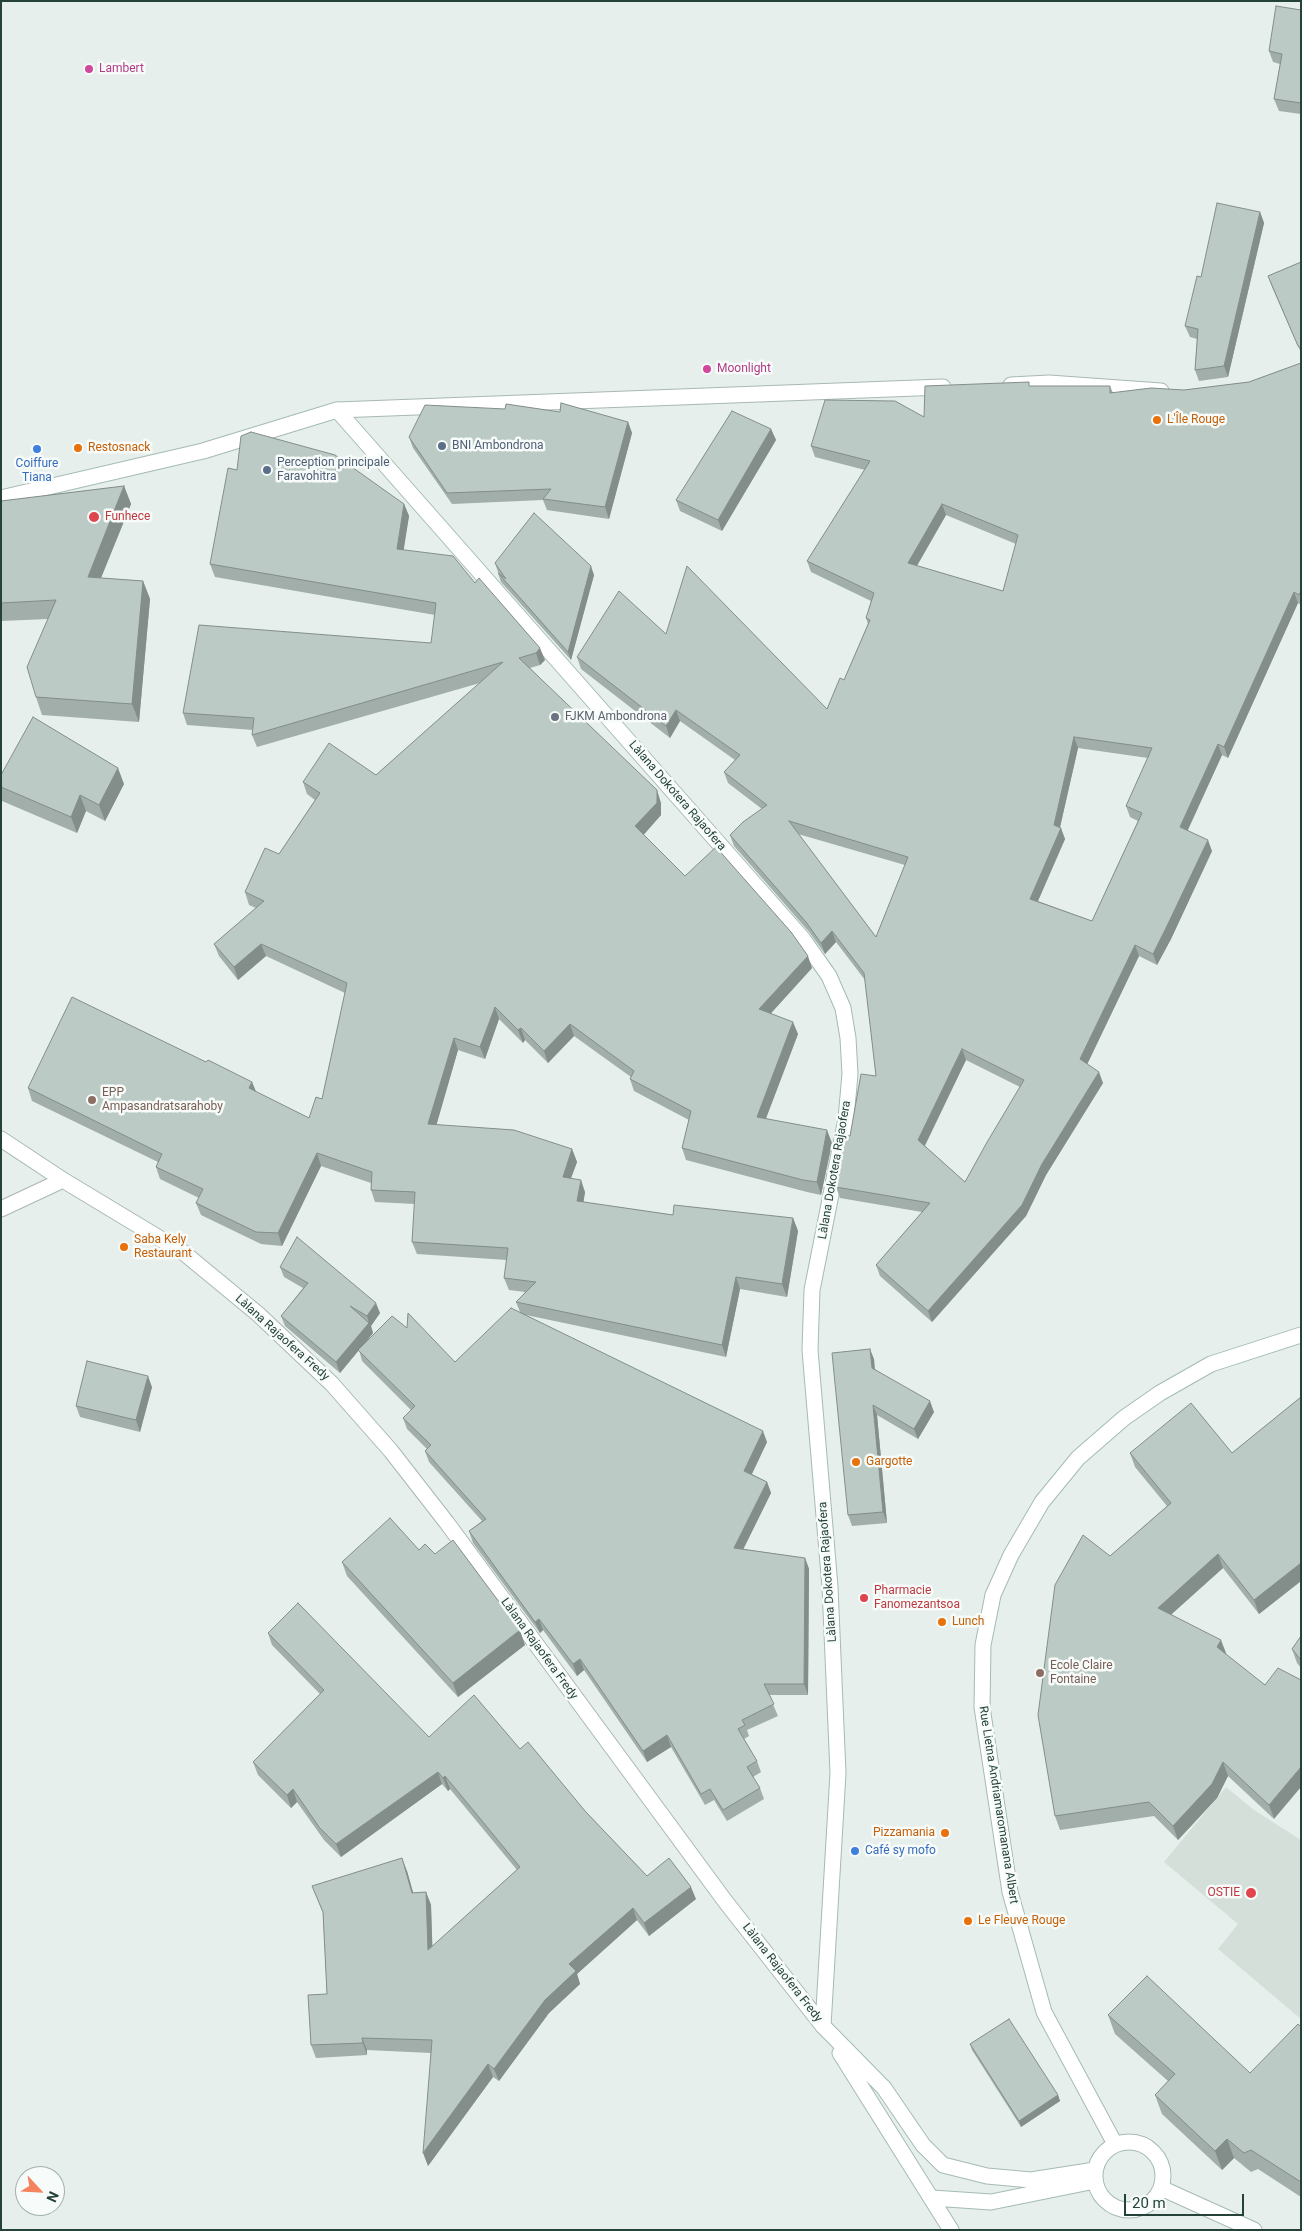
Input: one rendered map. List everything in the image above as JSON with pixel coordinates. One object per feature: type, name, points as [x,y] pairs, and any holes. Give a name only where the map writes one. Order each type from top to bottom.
[{"type":"street","points":[[1000,385],[1049,383],[1177,392]]},
{"type":"street","points":[[1,498],[203,451],[337,410],[960,387]]},
{"type":"street","name":"Làlana Dokotera Rajaofera","points":[[337,410],[803,939],[829,976],[843,1008],[848,1038],[850,1074],[846,1119],[812,1290],[810,1350],[830,1587],[838,1773],[823,2026]]},
{"type":"street","name":"Làlana Rajaofera Fredy","points":[[1,1139],[63,1180],[184,1253],[258,1314],[332,1384],[390,1451],[447,1523],[719,1893],[823,2026],[951,2230]]},
{"type":"street","points":[[1,1208],[63,1180]]},
{"type":"street","name":"Rue Lietna Andriamaromanana Albert","points":[[1115,2144],[1044,2012],[1010,1892],[982,1707],[983,1645],[992,1595],[1011,1555],[1042,1502],[1078,1458],[1124,1418],[1160,1393],[1211,1364],[1301,1335]]},
{"type":"street","points":[[823,2026],[884,2088],[923,2146],[943,2165],[987,2176],[1031,2180],[1095,2176]]},
{"type":"street","points":[[1126,2141],[1138,2142],[1148,2147],[1157,2155],[1162,2165],[1163,2177],[1161,2188],[1147,2205],[1136,2209],[1114,2207],[1099,2192],[1095,2176],[1099,2160],[1106,2150],[1115,2144],[1126,2141]]},
{"type":"street","points":[[932,2198],[990,2202],[1095,2176]]},
{"type":"street","points":[[1161,2188],[1254,2230]]},
{"type":"shaded area","name":"OSTIE","points":[[1226,1787],[1254,1810],[1301,1840],[1301,2019],[1218,1949],[1238,1924],[1164,1862]]},
{"type":"building","points":[[1276,6],[1301,10],[1301,103],[1274,99],[1282,54],[1269,51]]},
{"type":"building","points":[[1217,203],[1260,212],[1224,366],[1195,370],[1198,329],[1185,326],[1197,276],[1201,277]]},
{"type":"building","points":[[1301,262],[1301,348],[1298,346],[1268,276]]},
{"type":"building","points":[[1301,363],[1301,591],[1299,595],[1294,592],[1224,747],[1218,744],[1180,827],[1208,840],[1153,954],[1135,945],[1080,1059],[1099,1072],[1042,1164],[1022,1205],[928,1311],[876,1265],[930,1203],[836,1187],[846,1135],[850,1136],[861,1074],[876,1076],[864,973],[832,931],[821,943],[806,922],[730,835],[743,822],[767,805],[724,772],[740,755],[676,710],[666,726],[577,657],[619,591],[666,634],[687,566],[827,709],[840,678],[844,680],[870,620],[866,618],[874,593],[807,561],[870,461],[811,446],[825,400],[895,401],[924,417],[925,386],[1029,382],[1029,386],[1110,386],[1110,393],[1151,388],[1184,390],[1249,382]],"holes":[[[942,504],[1018,535],[1003,591],[908,563]],[[1074,737],[1152,748],[1126,806],[1142,813],[1092,921],[1030,899],[1061,828],[1054,825]],[[789,821],[908,857],[876,937]],[[962,1049],[1024,1080],[965,1182],[918,1140]]]},
{"type":"building","points":[[561,403],[628,422],[605,507],[543,499],[551,489],[447,493],[409,437],[425,405],[505,409],[506,404],[560,412]]},
{"type":"building","points":[[732,411],[771,429],[718,520],[676,500]]},
{"type":"building","points":[[251,432],[335,455],[404,504],[397,549],[453,556],[475,583],[479,578],[540,648],[536,653],[519,658],[657,790],[657,803],[635,826],[685,876],[716,847],[791,932],[808,956],[759,1009],[793,1022],[757,1117],[827,1130],[817,1182],[682,1148],[691,1111],[630,1079],[634,1071],[570,1024],[544,1051],[521,1028],[518,1030],[495,1007],[480,1047],[454,1038],[428,1124],[514,1130],[572,1149],[563,1177],[581,1180],[577,1201],[673,1215],[674,1205],[793,1218],[782,1284],[736,1277],[722,1345],[516,1302],[536,1282],[504,1278],[508,1248],[412,1242],[415,1192],[371,1190],[372,1172],[317,1153],[278,1233],[256,1232],[196,1203],[203,1189],[156,1167],[162,1154],[28,1088],[72,997],[206,1062],[208,1060],[252,1082],[249,1088],[309,1118],[316,1097],[322,1099],[347,983],[261,944],[234,967],[214,944],[264,901],[245,892],[265,848],[279,854],[320,793],[303,782],[329,743],[376,775],[503,662],[252,735],[254,718],[183,713],[199,625],[431,643],[436,603],[210,564],[228,468],[237,470],[241,436]]},
{"type":"building","points":[[124,486],[88,577],[143,581],[132,704],[36,697],[27,667],[56,600],[1,603],[1,501]]},
{"type":"building","points":[[534,513],[591,566],[568,652],[498,573],[506,579],[495,563]]},
{"type":"building","points":[[33,717],[118,768],[99,805],[80,795],[71,817],[1,787],[1,775]]},
{"type":"building","points":[[297,1237],[376,1303],[367,1316],[350,1306],[369,1323],[336,1362],[281,1316],[308,1283],[280,1267]]},
{"type":"building","points":[[511,1308],[763,1431],[744,1471],[767,1482],[734,1548],[805,1558],[804,1684],[764,1684],[774,1704],[742,1720],[745,1725],[738,1729],[757,1761],[747,1767],[760,1788],[723,1810],[710,1789],[701,1794],[667,1735],[643,1751],[580,1659],[573,1664],[539,1619],[535,1622],[469,1531],[486,1519],[425,1451],[431,1445],[403,1418],[415,1406],[358,1350],[392,1316],[407,1328],[408,1313],[455,1362]]},
{"type":"building","points":[[870,1349],[872,1368],[930,1401],[914,1429],[873,1405],[883,1512],[848,1515],[832,1353]]},
{"type":"building","points":[[87,1361],[148,1376],[136,1420],[76,1406]]},
{"type":"building","points":[[1301,1397],[1301,1563],[1254,1600],[1218,1554],[1158,1608],[1221,1640],[1217,1647],[1265,1685],[1278,1668],[1301,1680],[1301,1767],[1269,1805],[1223,1762],[1212,1784],[1173,1826],[1149,1802],[1055,1816],[1038,1715],[1055,1585],[1083,1535],[1110,1556],[1171,1503],[1130,1453],[1191,1403],[1232,1453]]},
{"type":"building","points":[[390,1518],[419,1550],[425,1544],[435,1554],[453,1540],[520,1630],[453,1683],[342,1562]]},
{"type":"building","points":[[298,1603],[429,1737],[474,1695],[520,1749],[528,1742],[585,1811],[647,1876],[669,1858],[691,1887],[644,1923],[633,1908],[569,1964],[576,1971],[545,2000],[494,2069],[488,2064],[423,2153],[432,2040],[362,2038],[363,2043],[311,2045],[308,1995],[327,1994],[323,1912],[312,1886],[402,1858],[412,1893],[426,1892],[428,1950],[520,1867],[445,1776],[443,1778],[438,1772],[336,1844],[319,1827],[293,1789],[287,1795],[253,1762],[324,1690],[268,1633]]},
{"type":"building","points":[[1301,1636],[1301,1660],[1292,1649]]},
{"type":"building","points":[[1147,1976],[1250,2073],[1298,2024],[1301,2027],[1301,2182],[1251,2150],[1244,2153],[1227,2139],[1215,2151],[1155,2095],[1175,2074],[1108,2015]]},
{"type":"building","points":[[1009,2019],[1058,2095],[1019,2121],[970,2044]]},
{"type":"place","name":"Lambert","points":[[89,69]]},
{"type":"place","name":"Moonlight","points":[[707,369]]},
{"type":"place","name":"L'Île Rouge","points":[[1157,420]]},
{"type":"place","name":"BNI Ambondrona","points":[[442,446]]},
{"type":"place","name":"Restosnack","points":[[78,448]]},
{"type":"place","name":"Coiffure Tiana","points":[[37,449]]},
{"type":"place","name":"Perception principale Faravohitra","points":[[267,470]]},
{"type":"place","name":"Funhece","points":[[94,517]]},
{"type":"place","name":"FJKM Ambondrona","points":[[555,717]]},
{"type":"place","name":"EPP Ampasandratsarahoby","points":[[92,1100]]},
{"type":"place","name":"Saba Kely Restaurant","points":[[124,1247]]},
{"type":"place","name":"Gargotte","points":[[856,1462]]},
{"type":"place","name":"Pharmacie Fanomezantsoa","points":[[864,1598]]},
{"type":"place","name":"Lunch","points":[[942,1622]]},
{"type":"place","name":"Ecole Claire Fontaine","points":[[1040,1673]]},
{"type":"place","name":"Pizzamania","points":[[945,1833]]},
{"type":"place","name":"Café sy mofo","points":[[855,1851]]},
{"type":"place","name":"OSTIE","points":[[1251,1893]]},
{"type":"place","name":"Le Fleuve Rouge","points":[[968,1921]]}]
